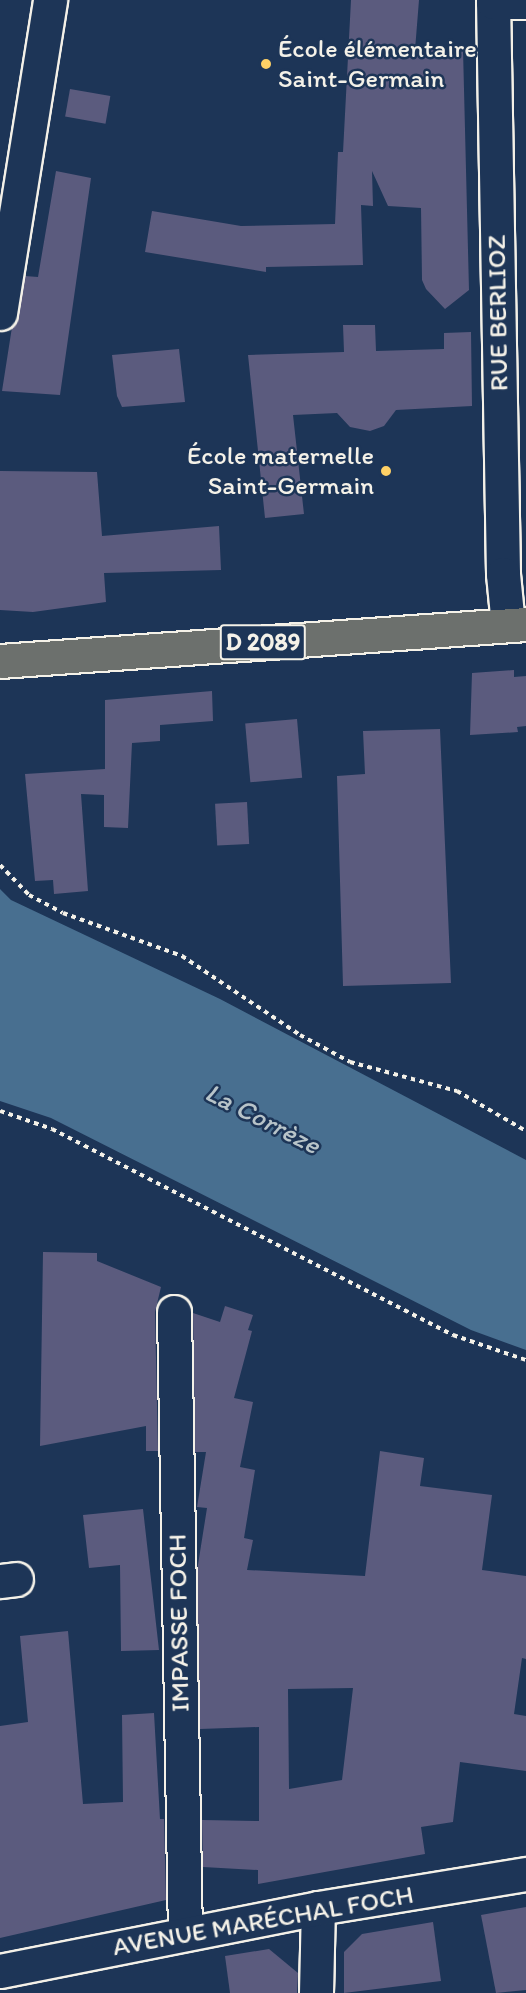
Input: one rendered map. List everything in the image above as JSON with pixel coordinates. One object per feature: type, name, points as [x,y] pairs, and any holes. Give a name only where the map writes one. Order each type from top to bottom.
[{"type":"main road","name":"D 2089","points":[[0,661],[517,625]]},
{"type":"street","points":[[0,313],[50,0]]},
{"type":"street","points":[[493,1],[526,2]]},
{"type":"street","name":"RUE BERLIOZ","points":[[493,1],[503,563],[517,625]]},
{"type":"street","name":"IMPASSE FOCH","points":[[174,1312],[186,1934]]},
{"type":"street","name":"AVENUE MARÉCHAL FOCH","points":[[0,1971],[318,1908],[526,1874]]},
{"type":"street","points":[[316,1993],[318,1908]]},
{"type":"path","points":[[0,865],[29,895],[63,913],[182,956],[300,1035],[350,1062],[457,1091],[526,1131]]},
{"type":"path","points":[[0,1111],[52,1129],[453,1335],[526,1360]]},
{"type":"water","name":"La Corrèze","points":[[0,889],[11,900],[220,999],[526,1160],[526,1350],[471,1330],[51,1118],[0,1101]]},
{"type":"building","points":[[351,0],[419,0],[415,50],[463,49],[469,290],[445,309],[426,289],[422,280],[421,208],[388,206],[372,171],[373,206],[361,205],[363,265],[266,267],[266,272],[145,252],[152,211],[241,226],[335,224],[338,152],[343,152]]},
{"type":"building","points":[[70,89],[110,96],[106,124],[65,117]]},
{"type":"building","points":[[56,171],[91,178],[60,395],[2,391],[12,327],[19,316],[25,276],[38,277]]},
{"type":"building","points":[[343,325],[375,325],[376,351],[444,349],[444,333],[471,332],[472,406],[396,410],[384,426],[370,431],[350,427],[337,413],[293,415],[304,514],[265,518],[248,355],[344,352]]},
{"type":"building","points":[[179,349],[185,402],[122,407],[117,396],[112,355]]},
{"type":"building","points":[[0,471],[97,472],[102,536],[219,526],[221,570],[104,573],[106,602],[33,612],[0,610]]},
{"type":"building","points":[[514,670],[514,677],[526,676],[526,726],[517,727],[518,732],[470,735],[472,673]]},
{"type":"building","points":[[212,691],[213,721],[160,725],[160,741],[132,743],[128,828],[104,827],[104,795],[81,794],[88,891],[54,894],[53,880],[35,881],[25,774],[105,769],[105,700]]},
{"type":"building","points":[[297,719],[302,778],[250,782],[245,724]]},
{"type":"building","points":[[440,729],[451,983],[343,986],[337,776],[365,774],[363,731]]},
{"type":"building","points":[[247,802],[249,844],[217,846],[215,804]]},
{"type":"building","points":[[43,1252],[97,1253],[97,1261],[161,1287],[155,1312],[158,1451],[146,1451],[146,1426],[40,1446]]},
{"type":"building","points":[[225,1306],[253,1315],[248,1330],[252,1331],[234,1398],[253,1402],[240,1467],[255,1470],[244,1538],[253,1540],[247,1570],[365,1576],[380,1451],[424,1458],[420,1486],[492,1495],[482,1570],[526,1576],[526,1659],[522,1658],[514,1714],[526,1716],[526,1771],[460,1762],[453,1822],[421,1827],[425,1854],[258,1884],[258,1870],[203,1867],[202,1820],[259,1821],[259,1727],[200,1729],[197,1571],[207,1508],[197,1507],[206,1452],[195,1452],[193,1313],[220,1322]],"holes":[[[353,1688],[342,1780],[289,1789],[288,1689]]]},
{"type":"building","points":[[143,1509],[159,1650],[121,1651],[120,1565],[89,1568],[83,1515]]},
{"type":"building","points":[[68,1631],[83,1804],[123,1802],[122,1715],[154,1713],[160,1819],[164,1819],[166,1900],[0,1938],[0,1726],[28,1722],[20,1636]]},
{"type":"building","points":[[526,1907],[526,1990],[496,1993],[481,1915]]},
{"type":"building","points":[[433,1922],[441,1981],[344,1993],[344,1952],[362,1934]]},
{"type":"building","points":[[269,1949],[298,1973],[297,1993],[230,1993],[225,1956]]},
{"type":"place","name":"École élémentaire Saint-Germain","points":[[266,64]]},
{"type":"place","name":"École maternelle Saint-Germain","points":[[386,471]]}]
